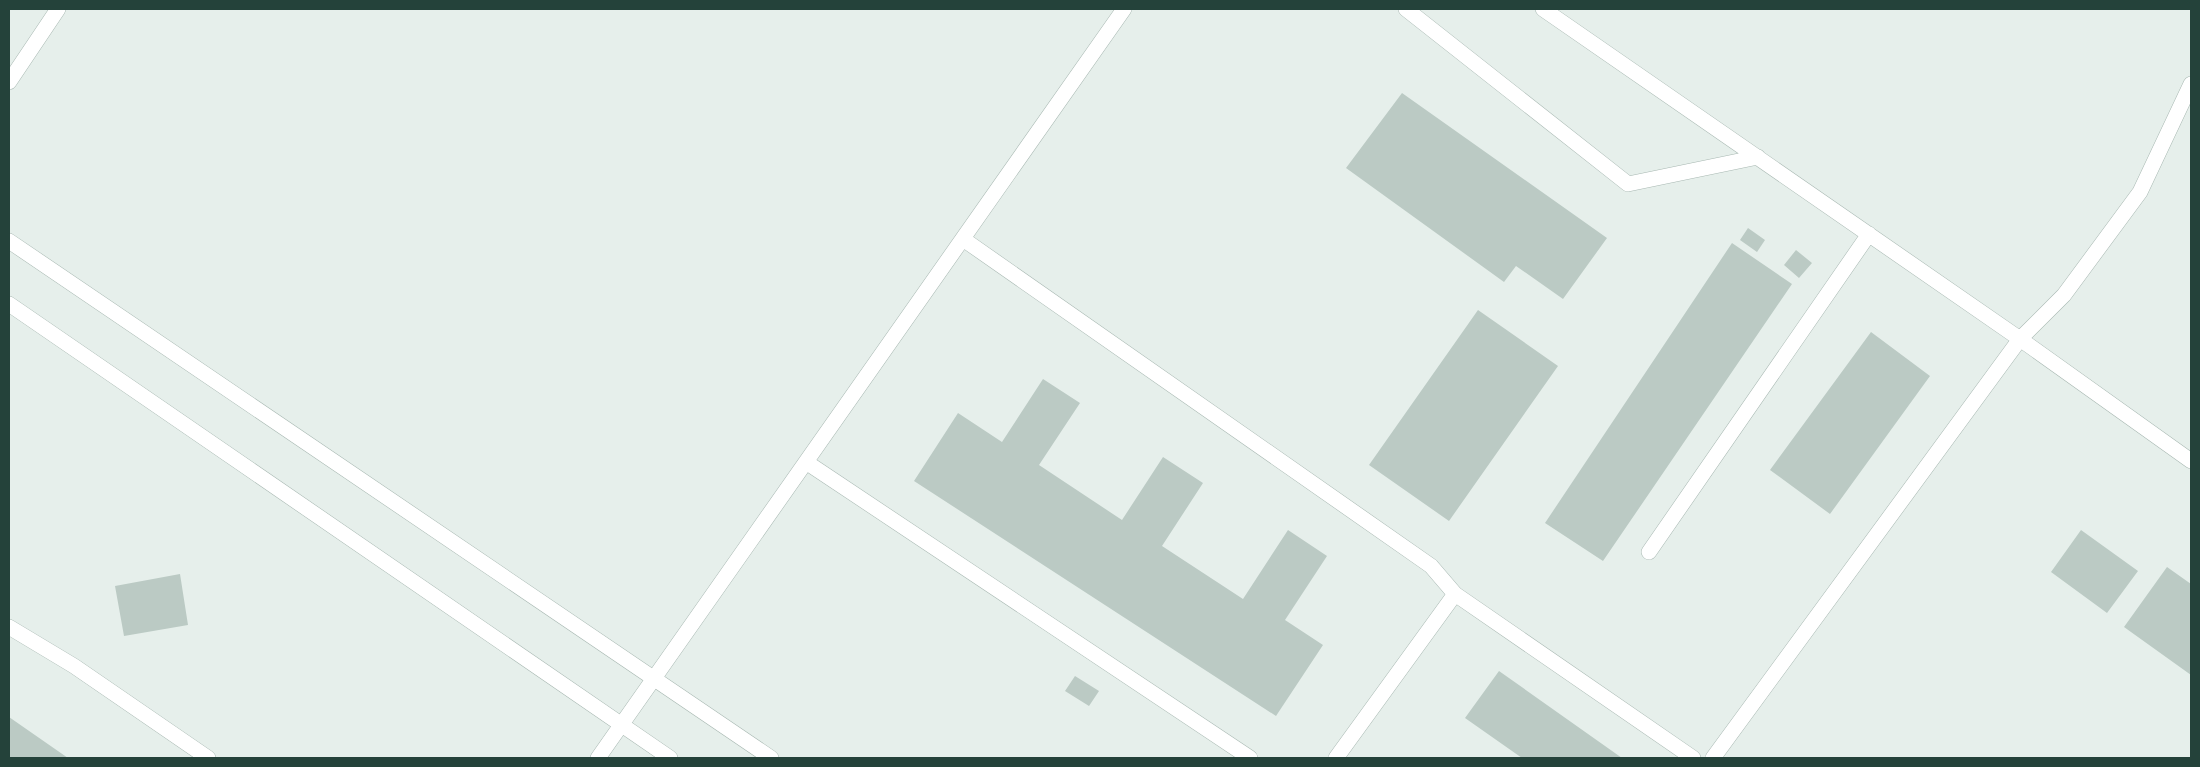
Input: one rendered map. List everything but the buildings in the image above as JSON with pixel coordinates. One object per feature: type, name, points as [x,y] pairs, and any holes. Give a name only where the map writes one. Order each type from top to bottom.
[{"type":"street","points":[[9,82],[58,9]]},
{"type":"street","points":[[598,758],[1124,9]]},
{"type":"street","points":[[1406,9],[1628,184],[1758,157]]},
{"type":"street","points":[[1543,9],[2020,339],[2191,461]]},
{"type":"street","points":[[1713,758],[2020,339],[2064,295],[2140,192],[2191,84]]},
{"type":"street","points":[[1649,552],[1869,234]]},
{"type":"street","points":[[963,239],[1431,566],[1455,594],[1693,758]]},
{"type":"street","points":[[9,240],[771,758]]},
{"type":"street","points":[[9,304],[670,758]]},
{"type":"street","points":[[806,462],[1250,758]]},
{"type":"street","points":[[1336,758],[1455,594]]},
{"type":"street","points":[[9,627],[74,666],[208,758]]}]
